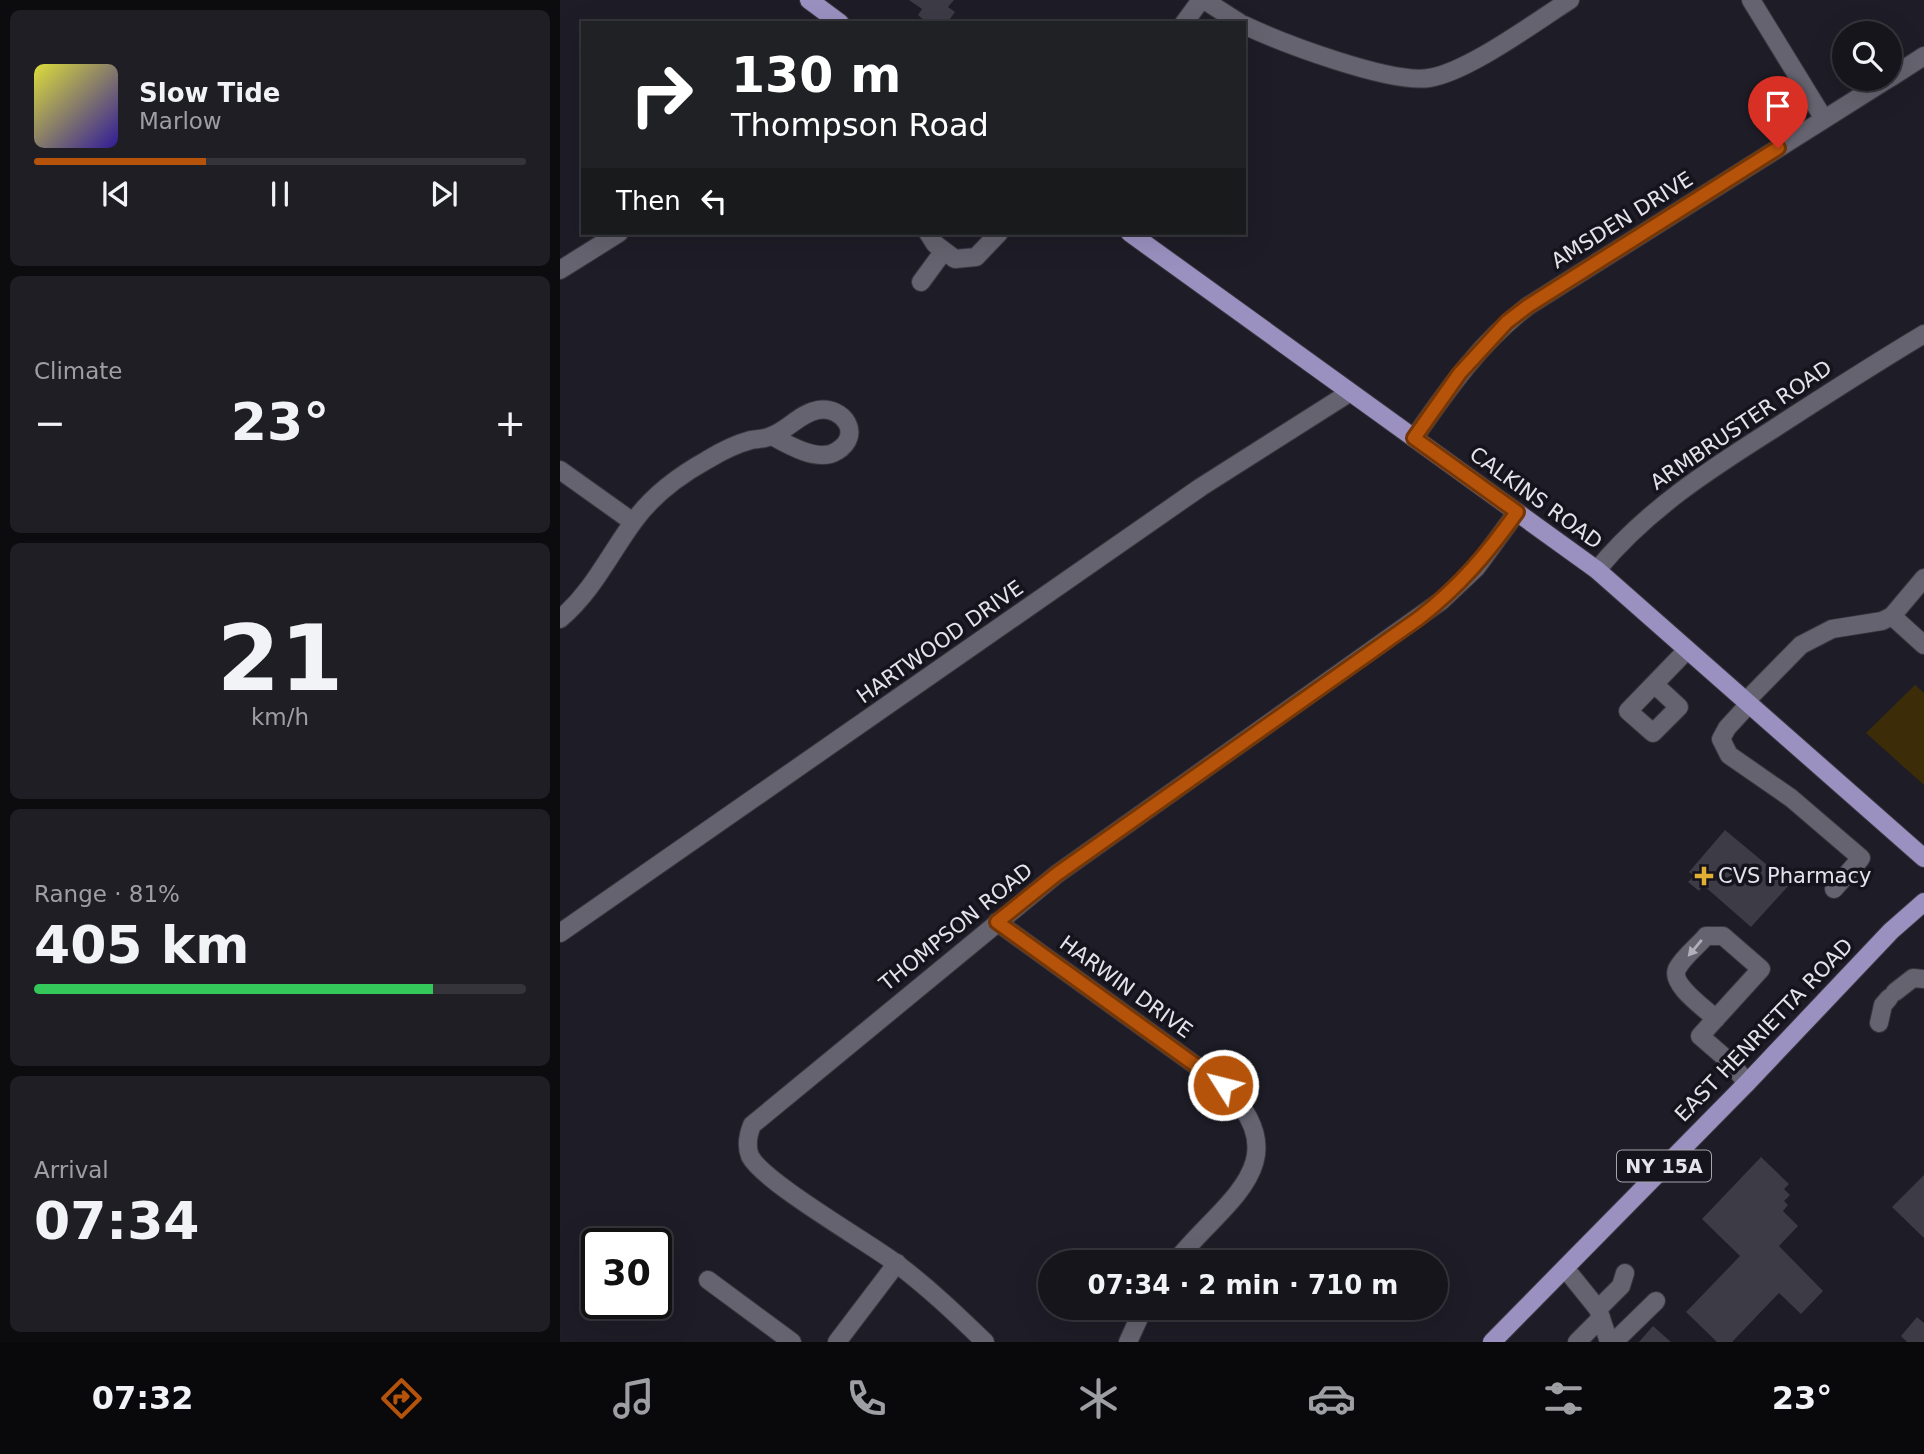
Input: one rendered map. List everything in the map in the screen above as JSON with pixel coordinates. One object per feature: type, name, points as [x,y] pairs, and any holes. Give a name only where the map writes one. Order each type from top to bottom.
[{"type":"main road","points":[[808,0],[837,21]]},
{"type":"main road","name":"CALKINS ROAD","points":[[1133,235],[1597,570],[1924,858]]},
{"type":"main road","name":"EAST HENRIETTA ROAD","points":[[1492,1342],[1891,931],[1924,902]]},
{"type":"street","points":[[1186,21],[1202,0],[1237,21]]},
{"type":"street","points":[[1246,26],[1276,39],[1388,76],[1430,78],[1464,66],[1570,0]]},
{"type":"street","points":[[1751,0],[1824,119]]},
{"type":"street","name":"AMSDEN DRIVE","points":[[1902,70],[1924,56]]},
{"type":"street","name":"AMSDEN DRIVE","points":[[1414,438],[1469,362],[1507,322],[1528,306],[1868,91]]},
{"type":"street","points":[[560,270],[616,235]]},
{"type":"street","points":[[930,235],[943,252],[955,259],[976,257],[997,235]]},
{"type":"street","points":[[921,282],[943,252]]},
{"type":"street","name":"ARMBRUSTER ROAD","points":[[1597,570],[1622,540],[1670,499],[1760,437],[1924,334]]},
{"type":"street","name":"HARTWOOD DRIVE","points":[[560,933],[1201,487],[1349,393]]},
{"type":"street","points":[[560,619],[586,594],[633,522],[667,487],[706,460],[749,441],[772,436]]},
{"type":"street","points":[[560,470],[633,522]]},
{"type":"street","name":"THOMPSON ROAD","points":[[985,1342],[945,1302],[897,1263],[766,1173],[749,1154],[748,1136],[759,1116],[1057,874],[1441,601],[1476,568],[1517,512]]},
{"type":"street","points":[[1834,889],[1861,858],[1791,798],[1729,755],[1721,739],[1727,728],[1786,657],[1816,635],[1892,617],[1924,578]]},
{"type":"street","points":[[1892,617],[1924,645]]},
{"type":"street","points":[[1654,684],[1688,650]]},
{"type":"street","name":"HARWIN DRIVE","points":[[997,922],[1223,1085],[1242,1104],[1252,1122],[1257,1140],[1255,1160],[1236,1197],[1186,1250]]},
{"type":"street","points":[[1716,1018],[1680,986],[1676,978],[1677,969],[1706,936],[1723,936],[1761,969],[1700,1036],[1730,1062],[1746,1083]]},
{"type":"street","points":[[1879,1023],[1882,1005],[1892,995],[1913,978],[1924,979]]},
{"type":"street","points":[[837,1342],[897,1263]]},
{"type":"street","points":[[1565,1268],[1599,1314],[1612,1342],[1656,1301]]},
{"type":"street","points":[[1577,1342],[1621,1286],[1625,1273]]},
{"type":"street","points":[[708,1280],[792,1342]]},
{"type":"street","points":[[1128,1342],[1138,1320]]},
{"type":"shaded area","points":[[1915,685],[1924,693],[1924,785],[1866,733]]},
{"type":"building","points":[[909,0],[954,0],[948,7],[955,12],[948,21],[925,21],[918,15],[922,9]]},
{"type":"building","name":"CVS Pharmacy","points":[[1725,830],[1790,884],[1751,927],[1703,885],[1699,891],[1688,882],[1694,876],[1689,872]]},
{"type":"building","points":[[1761,1157],[1789,1184],[1784,1189],[1790,1195],[1784,1201],[1788,1205],[1783,1211],[1798,1226],[1779,1246],[1823,1291],[1801,1314],[1779,1293],[1732,1342],[1717,1342],[1686,1312],[1740,1256],[1702,1219]]},
{"type":"building","points":[[1924,1175],[1924,1238],[1892,1207]]},
{"type":"building","points":[[1917,1317],[1924,1323],[1924,1342],[1907,1342],[1901,1336]]},
{"type":"building","points":[[1653,1326],[1671,1342],[1639,1342]]},
{"type":"place","name":"CVS Pharmacy","points":[[1704,876]]},
{"type":"route","points":[[1223,1085],[997,922],[1057,874],[1419,618],[1476,568],[1517,512],[1414,438],[1451,385],[1507,322],[1528,306],[1778,148]]}]
